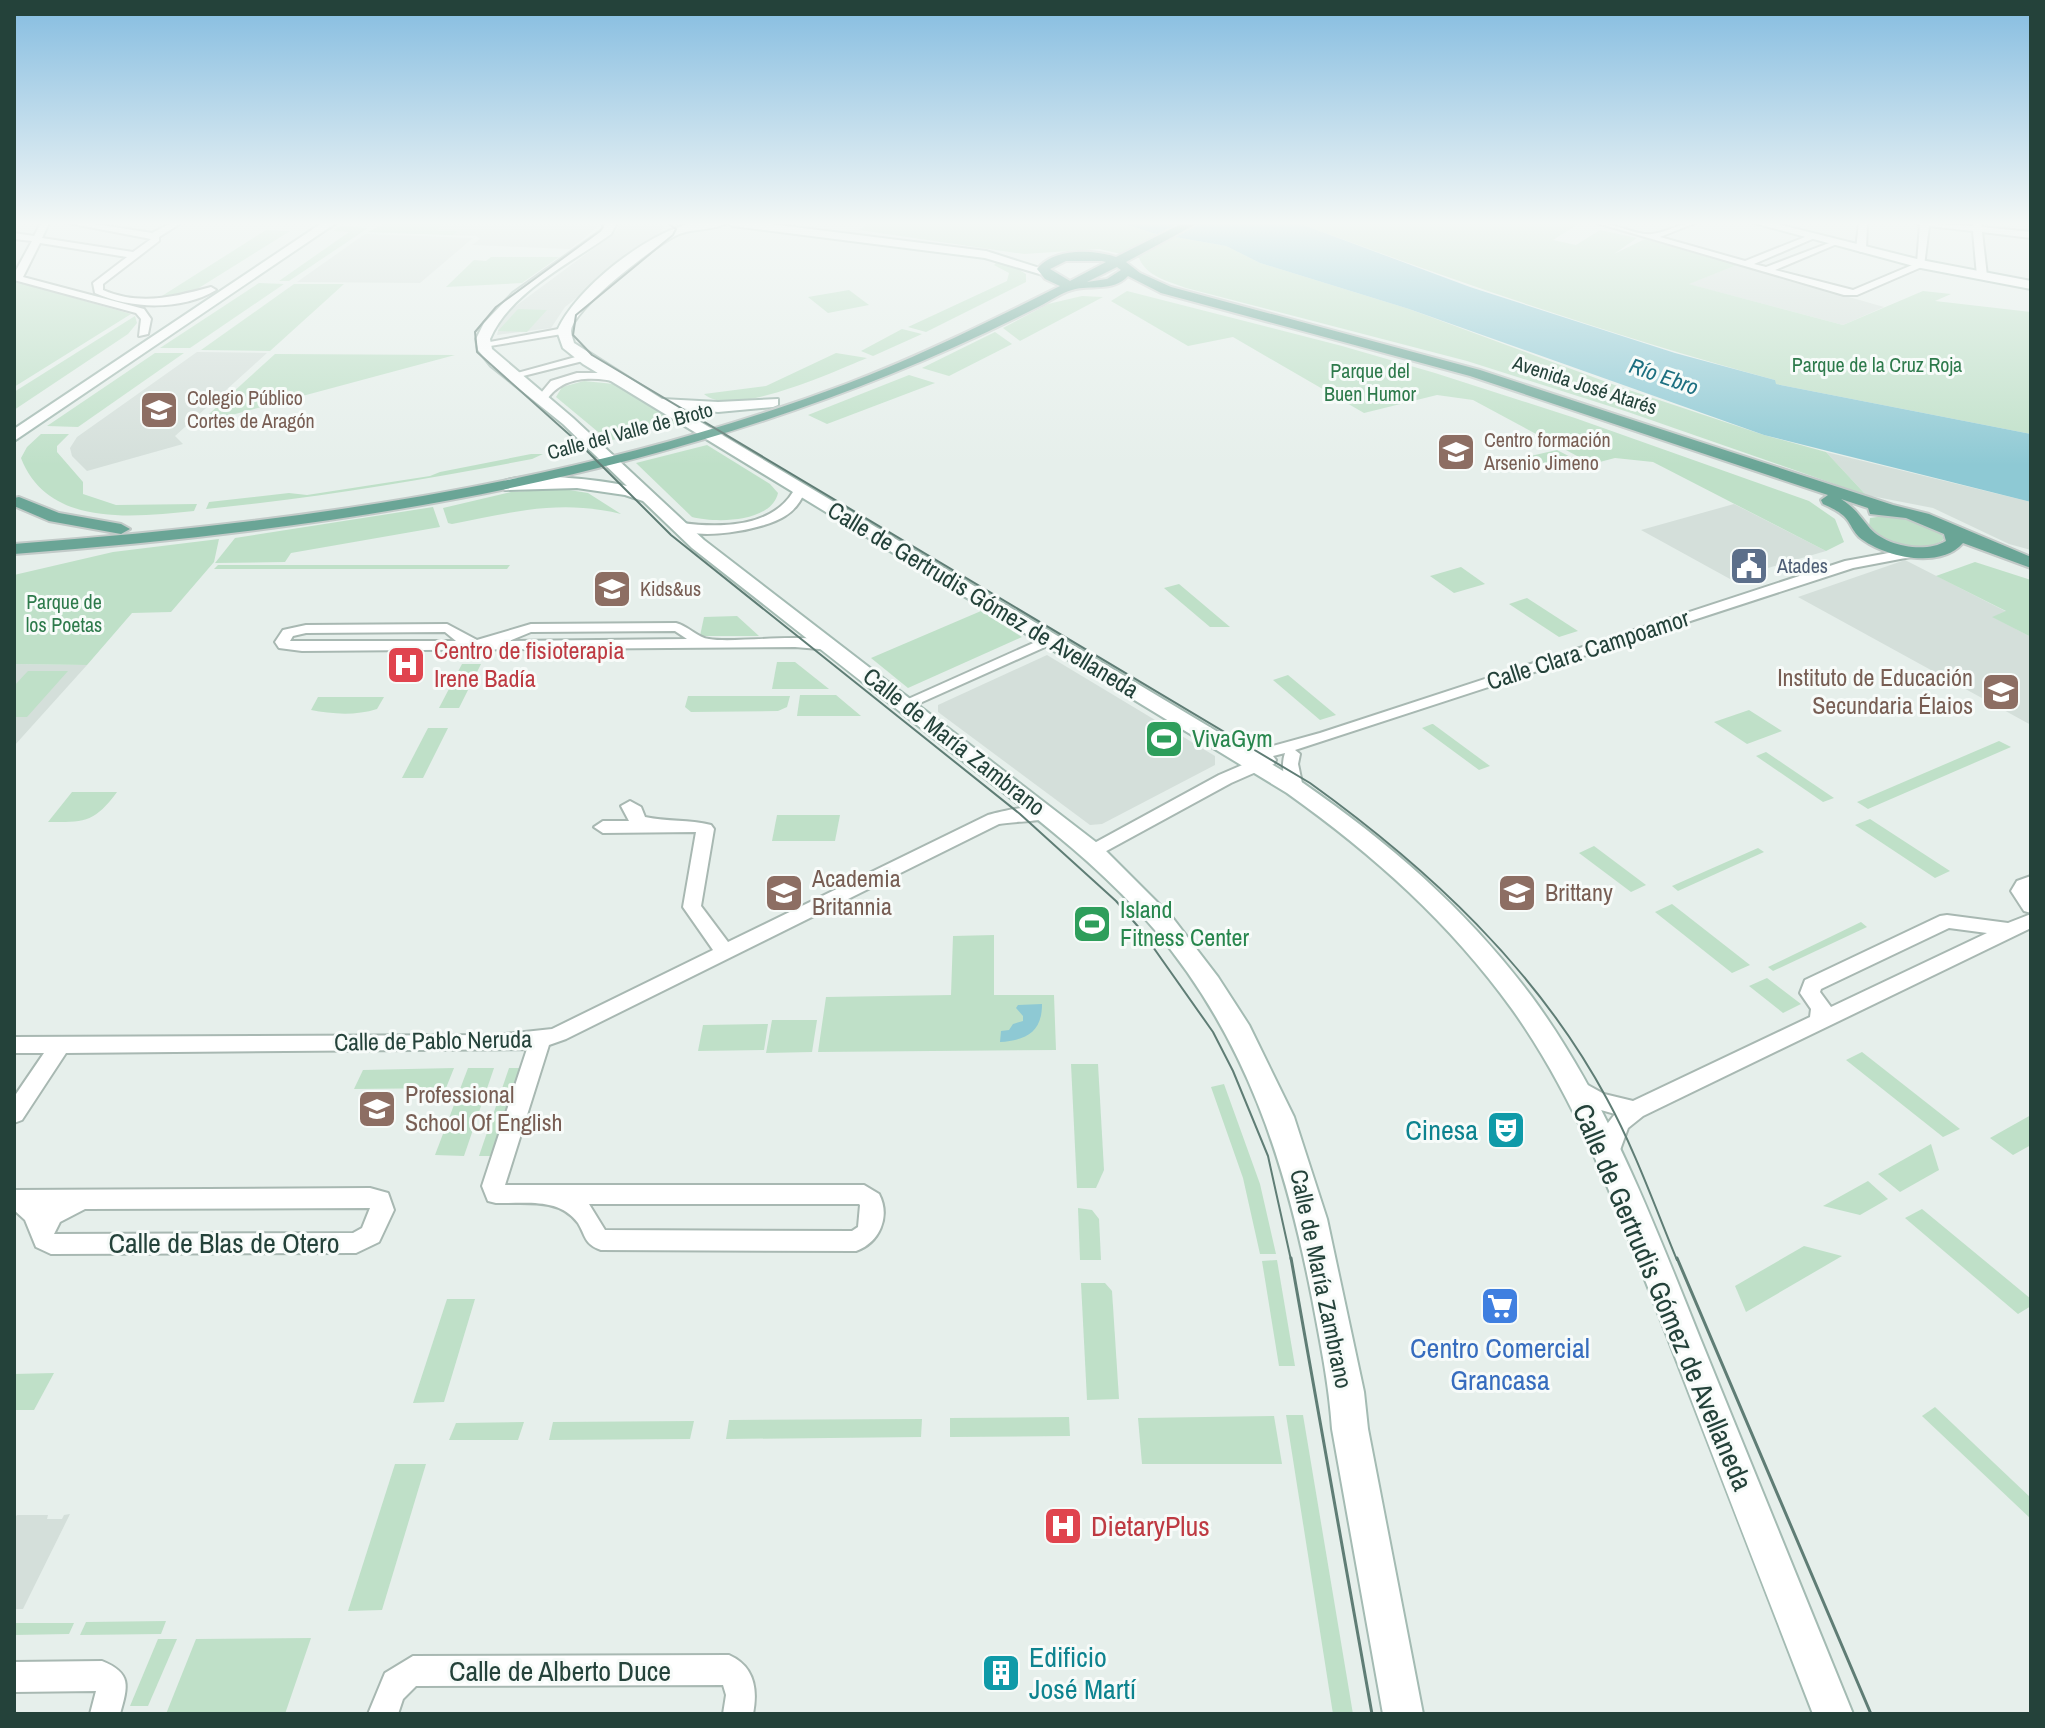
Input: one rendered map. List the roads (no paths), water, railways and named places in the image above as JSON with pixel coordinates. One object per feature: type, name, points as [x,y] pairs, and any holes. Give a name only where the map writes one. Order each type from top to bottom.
[{"type":"main road","points":[[14,418],[190,304]]},
{"type":"main road","points":[[14,436],[212,304]]},
{"type":"main road","points":[[484,344],[487,326],[509,304]]},
{"type":"main road","points":[[564,331],[567,319],[581,304]]},
{"type":"main road","name":"Calle del Valle de Broto","points":[[703,430],[883,362],[994,304]]},
{"type":"main road","name":"Calle del Valle de Broto","points":[[14,549],[107,543],[331,516],[505,485],[799,406],[893,370],[1029,304]]},
{"type":"main road","name":"Avenida José Atarés","points":[[1200,304],[1493,385],[1817,495],[1842,507],[1860,526],[1886,544],[1919,552],[1938,551]]},
{"type":"main road","name":"Avenida José Atarés","points":[[1221,304],[1488,377],[1890,510],[1924,516],[1950,530]]},
{"type":"main road","name":"Calle de Gertrudis Gómez de Avellaneda","points":[[564,331],[568,345],[583,358],[1295,788],[1384,853],[1440,906],[1497,971],[1575,1086],[1654,1263],[1833,1714]]},
{"type":"main road","name":"Calle de María Zambrano","points":[[484,344],[490,357],[607,457],[705,550],[1093,851],[1153,911],[1209,984],[1256,1067],[1280,1117],[1297,1164],[1336,1332],[1350,1429],[1403,1714]]},
{"type":"main road","points":[[656,401],[700,407],[773,402]]},
{"type":"main road","name":"Calle del Valle de Broto","points":[[15,530],[121,529],[357,500],[607,457]]},
{"type":"main road","points":[[505,485],[586,483],[649,498]]},
{"type":"main road","points":[[15,530],[16,498]]},
{"type":"main road","name":"Calle del Valle de Broto","points":[[16,498],[55,517],[121,529]]},
{"type":"main road","points":[[1860,526],[1867,512],[1890,510]]},
{"type":"main road","points":[[1938,551],[1954,543],[1955,537],[1950,530]]},
{"type":"main road","points":[[1950,530],[2031,563]]},
{"type":"main road","name":"Calle del Valle de Broto","points":[[14,565],[107,543]]},
{"type":"main road","points":[[1938,551],[1983,556],[2031,571]]},
{"type":"street","points":[[112,304],[140,311],[146,319],[143,334]]},
{"type":"street","points":[[484,344],[564,331]]},
{"type":"street","points":[[511,376],[583,358]]},
{"type":"street","points":[[542,399],[550,387],[574,378],[604,376],[622,380]]},
{"type":"street","name":"Calle de Gertrudis Gómez de Avellaneda","points":[[682,527],[725,529],[764,520],[795,501],[799,492],[794,485]]},
{"type":"street","points":[[1850,564],[1864,545],[1860,526]]},
{"type":"street","name":"Calle Clara Campoamor","points":[[1235,753],[1270,752],[1326,736],[1850,564],[1919,552]]},
{"type":"street","points":[[702,644],[676,627],[526,628],[480,644],[467,642],[447,628],[306,629],[288,633],[282,642],[292,647],[662,646],[795,643],[823,639]]},
{"type":"street","points":[[662,646],[678,642],[686,632]]},
{"type":"street","points":[[429,646],[445,642],[456,634]]},
{"type":"street","points":[[516,634],[518,643],[531,646]]},
{"type":"street","points":[[905,704],[1049,640]]},
{"type":"street","name":"Calle Clara Campoamor","points":[[1093,851],[1258,764],[1292,754],[1326,736]]},
{"type":"street","points":[[1292,754],[1290,771],[1295,788]]},
{"type":"street","points":[[994,819],[1006,803],[1007,784]]},
{"type":"street","points":[[630,806],[637,820],[659,825]]},
{"type":"street","name":"Calle de Pablo Neruda","points":[[14,1045],[497,1043],[540,1040],[559,1034],[994,819],[1020,814],[1047,815]]},
{"type":"street","points":[[603,827],[696,825],[705,829],[692,907],[725,953]]},
{"type":"street","points":[[1820,1022],[1822,1012],[1810,993],[1812,985],[1947,921],[1971,925],[2027,910]]},
{"type":"street","points":[[1608,1155],[1619,1123],[1635,1110],[1984,944],[2027,910]]},
{"type":"street","points":[[1971,925],[1983,934],[1984,944]]},
{"type":"street","points":[[1816,1000],[1831,1008],[1846,1010]]},
{"type":"street","points":[[540,1040],[493,1190],[501,1195],[553,1195],[864,1195],[871,1201],[869,1232],[856,1241],[601,1240],[594,1235],[592,1226],[575,1205],[553,1195]]},
{"type":"street","points":[[14,1114],[60,1045]]},
{"type":"street","points":[[1575,1086],[1598,1101],[1635,1110]]},
{"type":"street","points":[[592,1226],[604,1204],[626,1195]]},
{"type":"street","name":"Calle de Blas de Otero","points":[[370,1198],[380,1200],[382,1210],[371,1235],[356,1243],[51,1244],[41,1235],[35,1215],[18,1200],[370,1198]]},
{"type":"street","name":"Calle de Blas de Otero","points":[[41,1235],[52,1215],[63,1207],[92,1199]]},
{"type":"street","name":"Calle de Alberto Duce","points":[[383,1714],[389,1690],[399,1678],[413,1671],[729,1670],[738,1677],[744,1709]]},
{"type":"street","points":[[14,1677],[102,1676],[111,1682],[105,1714]]},
{"type":"water","name":"Río Ebro","points":[[1392,304],[1522,304],[1675,353],[1775,380],[1776,384],[2031,434],[2031,502],[1764,435]]},
{"type":"water","points":[[1042,1004],[1039,1021],[1031,1033],[1000,1042],[1001,1031],[1009,1030],[1013,1024],[1023,1021],[1016,1008],[1018,1005]]},
{"type":"tram line","points":[[501,304],[475,332],[477,352],[582,446],[671,535],[1020,814],[1116,901],[1141,930],[1213,1032],[1233,1071],[1268,1156],[1291,1260]]},
{"type":"tram line","points":[[590,304],[576,315],[573,335],[592,355],[1310,783],[1437,886],[1513,964],[1579,1052],[1627,1138],[1677,1260]]},
{"type":"tram line","points":[[1291,1258],[1372,1714]]},
{"type":"tram line","points":[[1677,1258],[1871,1714]]},
{"type":"place","name":"Colegio Público Cortes de Aragón","points":[[159,410]]},
{"type":"place","name":"Centro formación Arsenio Jimeno","points":[[1456,452]]},
{"type":"place","name":"Atades","points":[[1749,566]]},
{"type":"place","name":"Kids&us","points":[[612,589]]},
{"type":"place","name":"Centro de fisioterapia Irene Badía","points":[[406,665]]},
{"type":"place","name":"Instituto de Educación Secundaria Élaios","points":[[2001,692]]},
{"type":"place","name":"VivaGym","points":[[1164,739]]},
{"type":"place","name":"Academia Britannia","points":[[784,893]]},
{"type":"place","name":"Brittany","points":[[1517,893]]},
{"type":"place","name":"Island Fitness Center","points":[[1092,924]]},
{"type":"place","name":"Professional School Of English","points":[[377,1109]]},
{"type":"place","name":"Cinesa","points":[[1506,1130]]},
{"type":"place","name":"Centro Comercial Grancasa","points":[[1500,1306]]},
{"type":"place","name":"DietaryPlus","points":[[1063,1526]]},
{"type":"place","name":"Edificio José Martí","points":[[1001,1673]]},
{"type":"park label","name":"Parque de la Cruz Roja","points":[[1877,365]]},
{"type":"park label","name":"Parque del Buen Humor","points":[[1370,382]]},
{"type":"park label","name":"Parque de los Poetas","points":[[64,614]]}]
